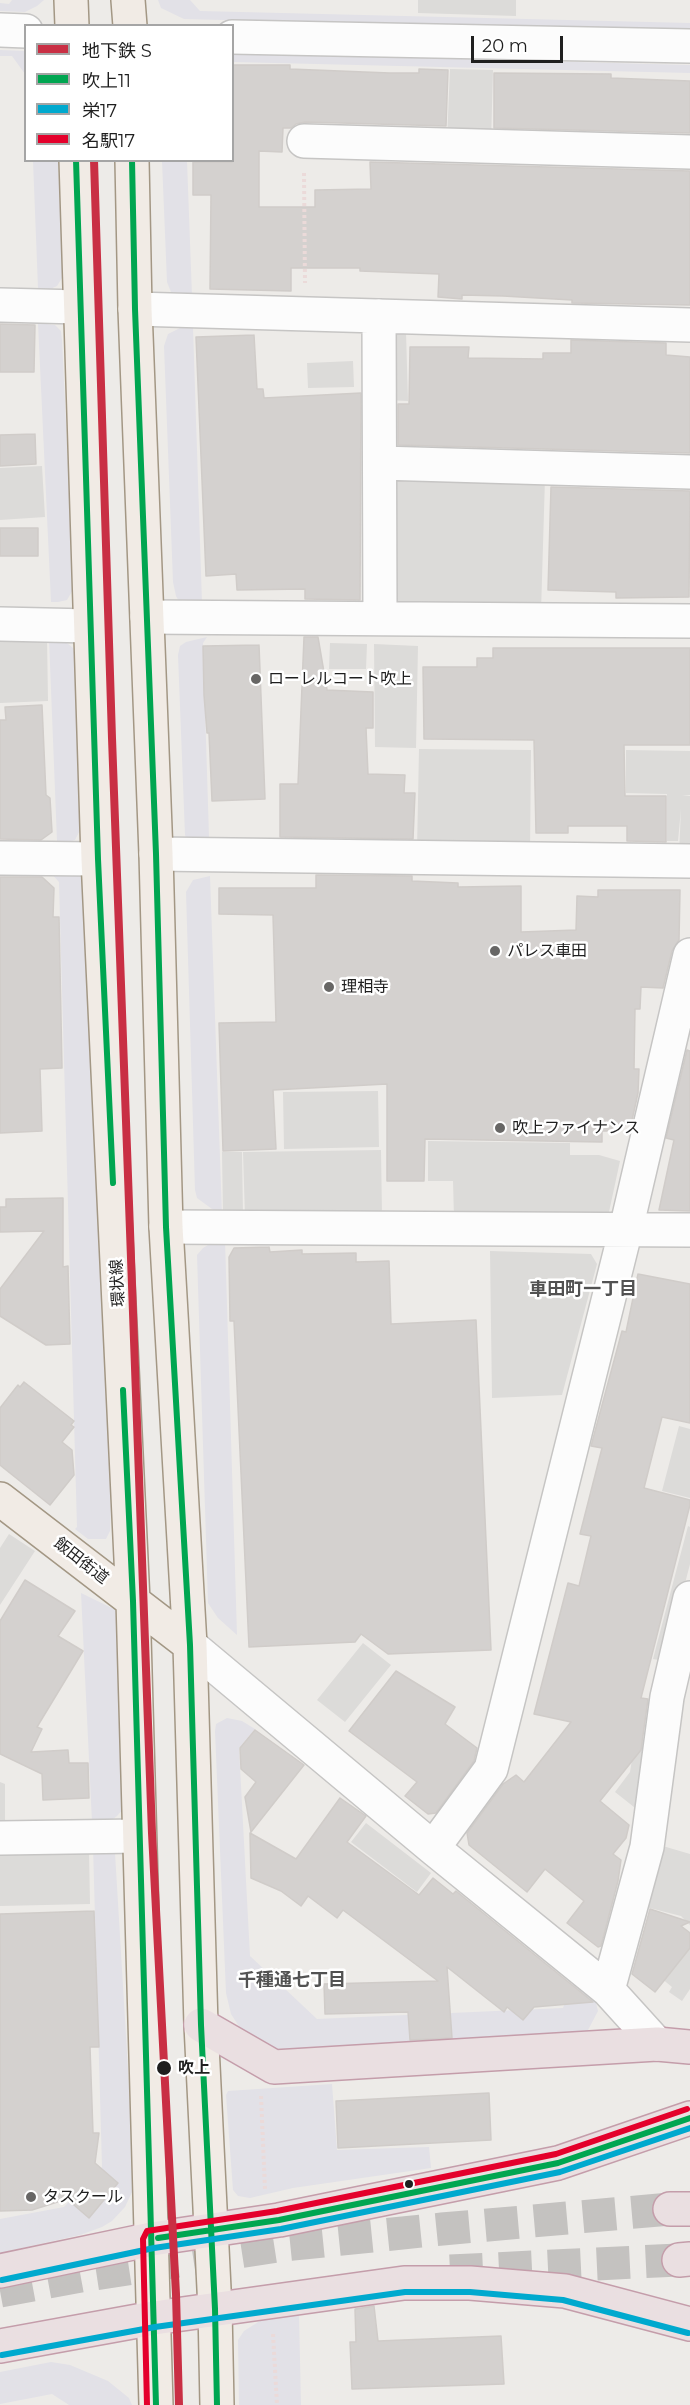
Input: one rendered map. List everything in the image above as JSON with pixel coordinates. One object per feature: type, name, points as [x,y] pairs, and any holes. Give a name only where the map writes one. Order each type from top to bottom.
[{"type":"highway","points":[[201,2025],[274,2067],[657,2044],[690,2047]]},
{"type":"highway","points":[[0,2271],[152,2239],[279,2220],[558,2163],[690,2118]]},
{"type":"highway","points":[[0,2346],[154,2318],[404,2283],[470,2283],[565,2291],[690,2324]]},
{"type":"main road","points":[[71,0],[72,24]]},
{"type":"main road","points":[[128,0],[130,24]]},
{"type":"main road","name":"環状線","points":[[76,162],[98,859],[133,1601],[156,2405]]},
{"type":"main road","points":[[132,162],[135,309],[156,854],[166,1227],[190,1645],[201,2025],[215,2309],[217,2405]]},
{"type":"main road","name":"飯田街道","points":[[0,1498],[190,1645]]},
{"type":"street","points":[[0,30],[24,31]]},
{"type":"street","points":[[234,37],[690,46]]},
{"type":"street","points":[[304,141],[690,152]]},
{"type":"street","points":[[0,305],[80,307]]},
{"type":"street","points":[[135,309],[690,326]]},
{"type":"street","points":[[379,316],[380,618]]},
{"type":"street","points":[[380,463],[690,472]]},
{"type":"street","points":[[147,616],[690,621]]},
{"type":"street","points":[[0,624],[90,626]]},
{"type":"street","points":[[156,854],[690,861]]},
{"type":"street","points":[[0,858],[98,859]]},
{"type":"street","points":[[433,1848],[492,1769],[626,1228],[690,955]]},
{"type":"street","points":[[166,1227],[690,1230]]},
{"type":"street","points":[[608,1990],[647,1847],[667,1697],[690,1598]]},
{"type":"street","points":[[190,1645],[433,1848],[608,1990],[657,2044]]},
{"type":"street","points":[[0,1838],[139,1836]]},
{"type":"path","points":[[304,141],[305,314]]},
{"type":"path","points":[[260,2088],[266,2194]]},
{"type":"path","points":[[273,2330],[277,2405]]},
{"type":"shaded area","points":[[12,0],[44,0],[25,12],[0,11],[0,3],[9,4]]},
{"type":"shaded area","points":[[158,0],[190,0],[200,11],[690,23],[690,32],[184,19],[161,8]]},
{"type":"shaded area","points":[[418,0],[516,0],[516,16],[418,13]]},
{"type":"shaded area","points":[[0,50],[24,51],[24,73],[12,56],[0,56]]},
{"type":"shaded area","points":[[234,53],[690,65],[690,73],[234,62]]},
{"type":"shaded area","points":[[450,69],[493,70],[491,142],[447,140]]},
{"type":"shaded area","points":[[33,162],[58,162],[62,278],[57,286],[48,290],[38,288]]},
{"type":"shaded area","points":[[162,162],[187,162],[192,296],[177,295],[171,292],[167,282]]},
{"type":"shaded area","points":[[38,323],[55,325],[61,331],[62,340],[74,588],[67,600],[58,602],[51,602]]},
{"type":"shaded area","points":[[180,328],[193,328],[202,603],[180,603],[173,582],[164,346],[168,334]]},
{"type":"shaded area","points":[[389,332],[406,332],[408,401],[386,400]]},
{"type":"shaded area","points":[[353,361],[354,387],[308,388],[307,363]]},
{"type":"shaded area","points":[[42,466],[45,517],[0,520],[0,468]]},
{"type":"shaded area","points":[[399,473],[545,478],[541,612],[390,608],[391,483]]},
{"type":"shaded area","points":[[47,636],[48,701],[0,703],[0,638]]},
{"type":"shaded area","points":[[207,637],[203,643],[209,837],[215,844],[187,839],[185,835],[178,655],[180,646],[186,642]]},
{"type":"shaded area","points":[[49,639],[67,643],[73,648],[76,657],[82,826],[75,840],[68,842],[57,841]]},
{"type":"shaded area","points":[[330,643],[367,644],[366,669],[329,669]]},
{"type":"shaded area","points":[[374,644],[418,646],[416,748],[375,747]]},
{"type":"shaded area","points":[[419,749],[531,750],[530,852],[417,850]]},
{"type":"shaded area","points":[[626,750],[690,751],[690,795],[682,795],[690,796],[690,854],[679,854],[681,809],[678,841],[667,841],[667,794],[626,793]]},
{"type":"shaded area","points":[[50,872],[77,872],[87,877],[94,896],[111,1507],[110,1531],[106,1539],[88,1539],[75,1529],[77,1527],[59,882]]},
{"type":"shaded area","points":[[210,876],[222,1214],[197,1198],[195,1190],[186,892],[193,880]]},
{"type":"shaded area","points":[[378,1091],[379,1147],[284,1149],[283,1092]]},
{"type":"shaded area","points":[[428,1141],[570,1143],[570,1155],[599,1155],[620,1161],[609,1212],[600,1219],[454,1218],[453,1181],[428,1181]]},
{"type":"shaded area","points":[[381,1150],[382,1215],[245,1217],[243,1152]]},
{"type":"shaded area","points":[[222,1152],[242,1152],[243,1216],[223,1216]]},
{"type":"shaded area","points":[[225,1240],[237,1635],[218,1618],[208,1603],[197,1255],[213,1242]]},
{"type":"shaded area","points":[[490,1251],[591,1254],[597,1264],[562,1395],[492,1398]]},
{"type":"shaded area","points":[[679,1426],[690,1429],[690,1498],[662,1491]]},
{"type":"shaded area","points":[[688,1526],[690,1527],[690,1564],[665,1661],[653,1659]]},
{"type":"shaded area","points":[[9,1534],[35,1551],[0,1605],[0,1548]]},
{"type":"shaded area","points":[[81,1593],[120,1612],[124,1808],[113,1819],[92,1822]]},
{"type":"shaded area","points":[[363,1643],[391,1665],[345,1722],[317,1700]]},
{"type":"shaded area","points":[[227,1718],[242,1721],[255,1729],[239,1748],[250,1956],[317,2019],[563,2008],[573,1982],[596,2003],[598,2011],[588,2030],[581,2035],[277,2051],[258,2042],[240,2028],[231,2014],[226,1993],[215,1731],[216,1724]]},
{"type":"shaded area","points":[[638,1741],[656,1743],[644,1815],[615,1792],[630,1772],[633,1753]]},
{"type":"shaded area","points":[[0,1782],[5,1784],[5,1826],[0,1826]]},
{"type":"shaded area","points":[[366,1823],[431,1873],[417,1892],[351,1842]]},
{"type":"shaded area","points":[[656,1844],[690,1854],[690,1925],[681,1916],[642,1906]]},
{"type":"shaded area","points":[[93,1846],[115,1853],[132,2136],[132,2192],[125,2207],[112,2221],[102,2227],[80,2235],[0,2253],[0,2219],[64,2207],[102,2167]]},
{"type":"shaded area","points":[[89,1851],[90,1904],[0,1906],[0,1853]]},
{"type":"shaded area","points":[[690,1943],[690,1989],[682,2001],[669,1992],[672,1987],[661,1978]]},
{"type":"shaded area","points":[[332,2084],[337,2150],[429,2147],[431,2168],[293,2188],[250,2198],[238,2196],[233,2190],[226,2095],[228,2091]]},
{"type":"shaded area","points":[[299,2315],[301,2405],[239,2405],[238,2340],[244,2331],[263,2319]]},
{"type":"shaded area","points":[[51,2362],[70,2365],[108,2381],[129,2398],[132,2405],[69,2405],[52,2394],[0,2404],[0,2372]]},
{"type":"building","points":[[234,65],[290,65],[290,69],[390,73],[419,73],[419,69],[448,70],[446,126],[305,122],[291,128],[283,128],[282,152],[259,151],[259,207],[315,207],[315,190],[371,189],[370,162],[690,171],[690,305],[572,303],[572,300],[503,296],[462,295],[462,299],[438,297],[439,274],[360,271],[360,268],[291,268],[291,291],[210,289],[211,195],[193,195],[193,162],[234,162]]},
{"type":"building","points":[[494,73],[611,74],[611,78],[690,81],[690,133],[494,128]]},
{"type":"building","points":[[0,324],[35,325],[34,372],[0,372]]},
{"type":"building","points":[[254,335],[257,389],[263,389],[264,398],[361,393],[360,600],[305,599],[305,589],[237,590],[236,574],[206,576],[196,337]]},
{"type":"building","points":[[571,340],[666,343],[666,355],[690,357],[690,453],[398,445],[398,404],[409,404],[410,347],[469,347],[468,358],[543,359],[543,353],[571,353]]},
{"type":"building","points":[[35,434],[36,464],[0,466],[0,435]]},
{"type":"building","points":[[551,487],[690,491],[689,597],[616,598],[616,592],[548,590]]},
{"type":"building","points":[[0,528],[38,528],[38,556],[0,556]]},
{"type":"building","points":[[304,637],[318,637],[327,690],[373,692],[373,728],[366,728],[368,774],[405,775],[404,793],[415,793],[413,839],[280,837],[280,784],[298,784]]},
{"type":"building","points":[[259,645],[265,799],[212,801],[209,733],[207,733],[204,695],[203,646]]},
{"type":"building","points":[[493,648],[690,648],[690,745],[624,745],[625,796],[666,796],[666,842],[627,841],[627,826],[568,826],[568,833],[536,833],[534,740],[424,739],[423,667],[477,667],[477,658],[493,658]]},
{"type":"building","points":[[42,705],[46,795],[50,798],[52,832],[41,840],[0,839],[0,720],[6,720],[5,707]]},
{"type":"building","points":[[316,875],[412,876],[412,881],[458,883],[458,887],[521,886],[521,932],[576,930],[577,896],[598,897],[598,890],[680,890],[679,940],[672,951],[663,988],[641,987],[640,1009],[635,1009],[634,1069],[639,1069],[638,1093],[631,1125],[614,1124],[614,1131],[602,1131],[602,1142],[425,1139],[424,1181],[387,1181],[387,1084],[273,1090],[276,1149],[223,1151],[219,1023],[276,1022],[273,915],[219,914],[219,888],[316,888]]},
{"type":"building","points":[[0,877],[42,877],[54,888],[53,917],[59,917],[62,1068],[40,1069],[42,1131],[0,1133]]},
{"type":"building","points":[[687,1050],[690,1051],[690,1211],[659,1210],[674,1140],[666,1138]]},
{"type":"building","points":[[63,1198],[63,1267],[68,1266],[70,1344],[46,1345],[0,1316],[0,1289],[44,1231],[0,1232],[0,1207],[6,1207],[6,1199]]},
{"type":"building","points":[[269,1247],[270,1252],[302,1250],[302,1254],[356,1253],[356,1262],[389,1261],[391,1324],[476,1320],[491,1650],[388,1654],[361,1634],[355,1642],[249,1647],[234,1321],[230,1321],[229,1257],[234,1248]]},
{"type":"building","points":[[638,1274],[690,1284],[690,1423],[662,1417],[644,1488],[690,1500],[690,1505],[641,1698],[648,1699],[641,1750],[600,1801],[629,1825],[626,1838],[613,1854],[621,1860],[618,1881],[601,1946],[598,1947],[567,1923],[584,1901],[545,1869],[527,1892],[469,1845],[467,1833],[503,1784],[516,1775],[524,1782],[571,1722],[534,1714],[568,1583],[579,1586],[591,1536],[580,1534],[602,1448],[591,1446],[622,1331],[626,1332]]},
{"type":"building","points":[[24,1382],[74,1421],[71,1425],[74,1427],[62,1442],[72,1450],[74,1475],[50,1505],[0,1465],[0,1408],[18,1385],[20,1387]]},
{"type":"building","points":[[25,1580],[75,1611],[58,1636],[83,1651],[37,1727],[42,1729],[31,1752],[68,1750],[69,1763],[88,1763],[89,1798],[43,1800],[42,1774],[0,1754],[0,1621]]},
{"type":"building","points":[[396,1671],[455,1707],[445,1724],[477,1748],[474,1761],[436,1813],[428,1814],[405,1796],[417,1782],[349,1731]]},
{"type":"building","points":[[255,1730],[304,1765],[251,1832],[245,1797],[256,1782],[241,1769],[240,1748]]},
{"type":"building","points":[[340,1798],[366,1816],[347,1842],[419,1895],[433,1878],[453,1894],[456,1891],[593,2002],[534,2007],[523,2020],[507,2007],[504,2012],[447,1967],[452,2038],[410,2040],[408,2012],[325,2014],[324,1984],[438,1981],[343,1910],[337,1918],[308,1896],[301,1906],[281,1891],[251,1878],[250,1833],[296,1859]]},
{"type":"building","points":[[650,1909],[690,1922],[681,1926],[690,1933],[690,1948],[655,1992],[632,1974]]},
{"type":"building","points":[[94,1911],[99,2047],[90,2047],[93,2133],[99,2133],[95,2163],[118,2183],[89,2218],[67,2199],[32,2210],[0,2211],[0,1914]]},
{"type":"building","points":[[489,2093],[491,2140],[338,2148],[336,2101]]},
{"type":"building","points":[[374,2306],[378,2341],[501,2336],[504,2384],[352,2389],[350,2342],[356,2342],[355,2309]]},
{"type":"tunnel","points":[[0,2291],[81,2276],[284,2245],[670,2209]]},
{"type":"tunnel","points":[[450,2271],[679,2260]]},
{"type":"metro line","name":"S","points":[[94,162],[112,738],[152,1833],[176,2294],[179,2405]]},
{"type":"transit line","name":"吹上11","points":[[76,162],[98,859],[113,1183]]},
{"type":"transit line","name":"吹上11","points":[[132,162],[135,309],[156,854],[166,1227],[190,1645],[201,2025],[215,2309],[217,2405]]},
{"type":"transit line","name":"吹上11","points":[[123,1390],[133,1601],[156,2405]]},
{"type":"transit line","name":"名駅17","points":[[147,2405],[143,2239],[147,2231],[277,2211],[556,2154],[687,2109]]},
{"type":"transit line","name":"吹上11","points":[[158,2238],[279,2220],[558,2163],[690,2118]]},
{"type":"transit line","name":"栄17","points":[[2,2280],[154,2248],[281,2229],[560,2172],[690,2128]]},
{"type":"transit line","name":"栄17","points":[[2,2355],[155,2327],[405,2292],[470,2292],[563,2300],[688,2333]]},
{"type":"place","name":"ローレルコート吹上","points":[[256,679]]},
{"type":"place","name":"パレス車田","points":[[495,951]]},
{"type":"place","name":"理相寺","points":[[329,987]]},
{"type":"place","name":"吹上ファイナンス","points":[[500,1128]]},
{"type":"place","name":"吹上","points":[[164,2068]]},
{"type":"place","name":"タスクール","points":[[31,2197]]},
{"type":"district","name":"車田町一丁目","points":[[583,1290]]},
{"type":"district","name":"千種通七丁目","points":[[292,1981]]}]
